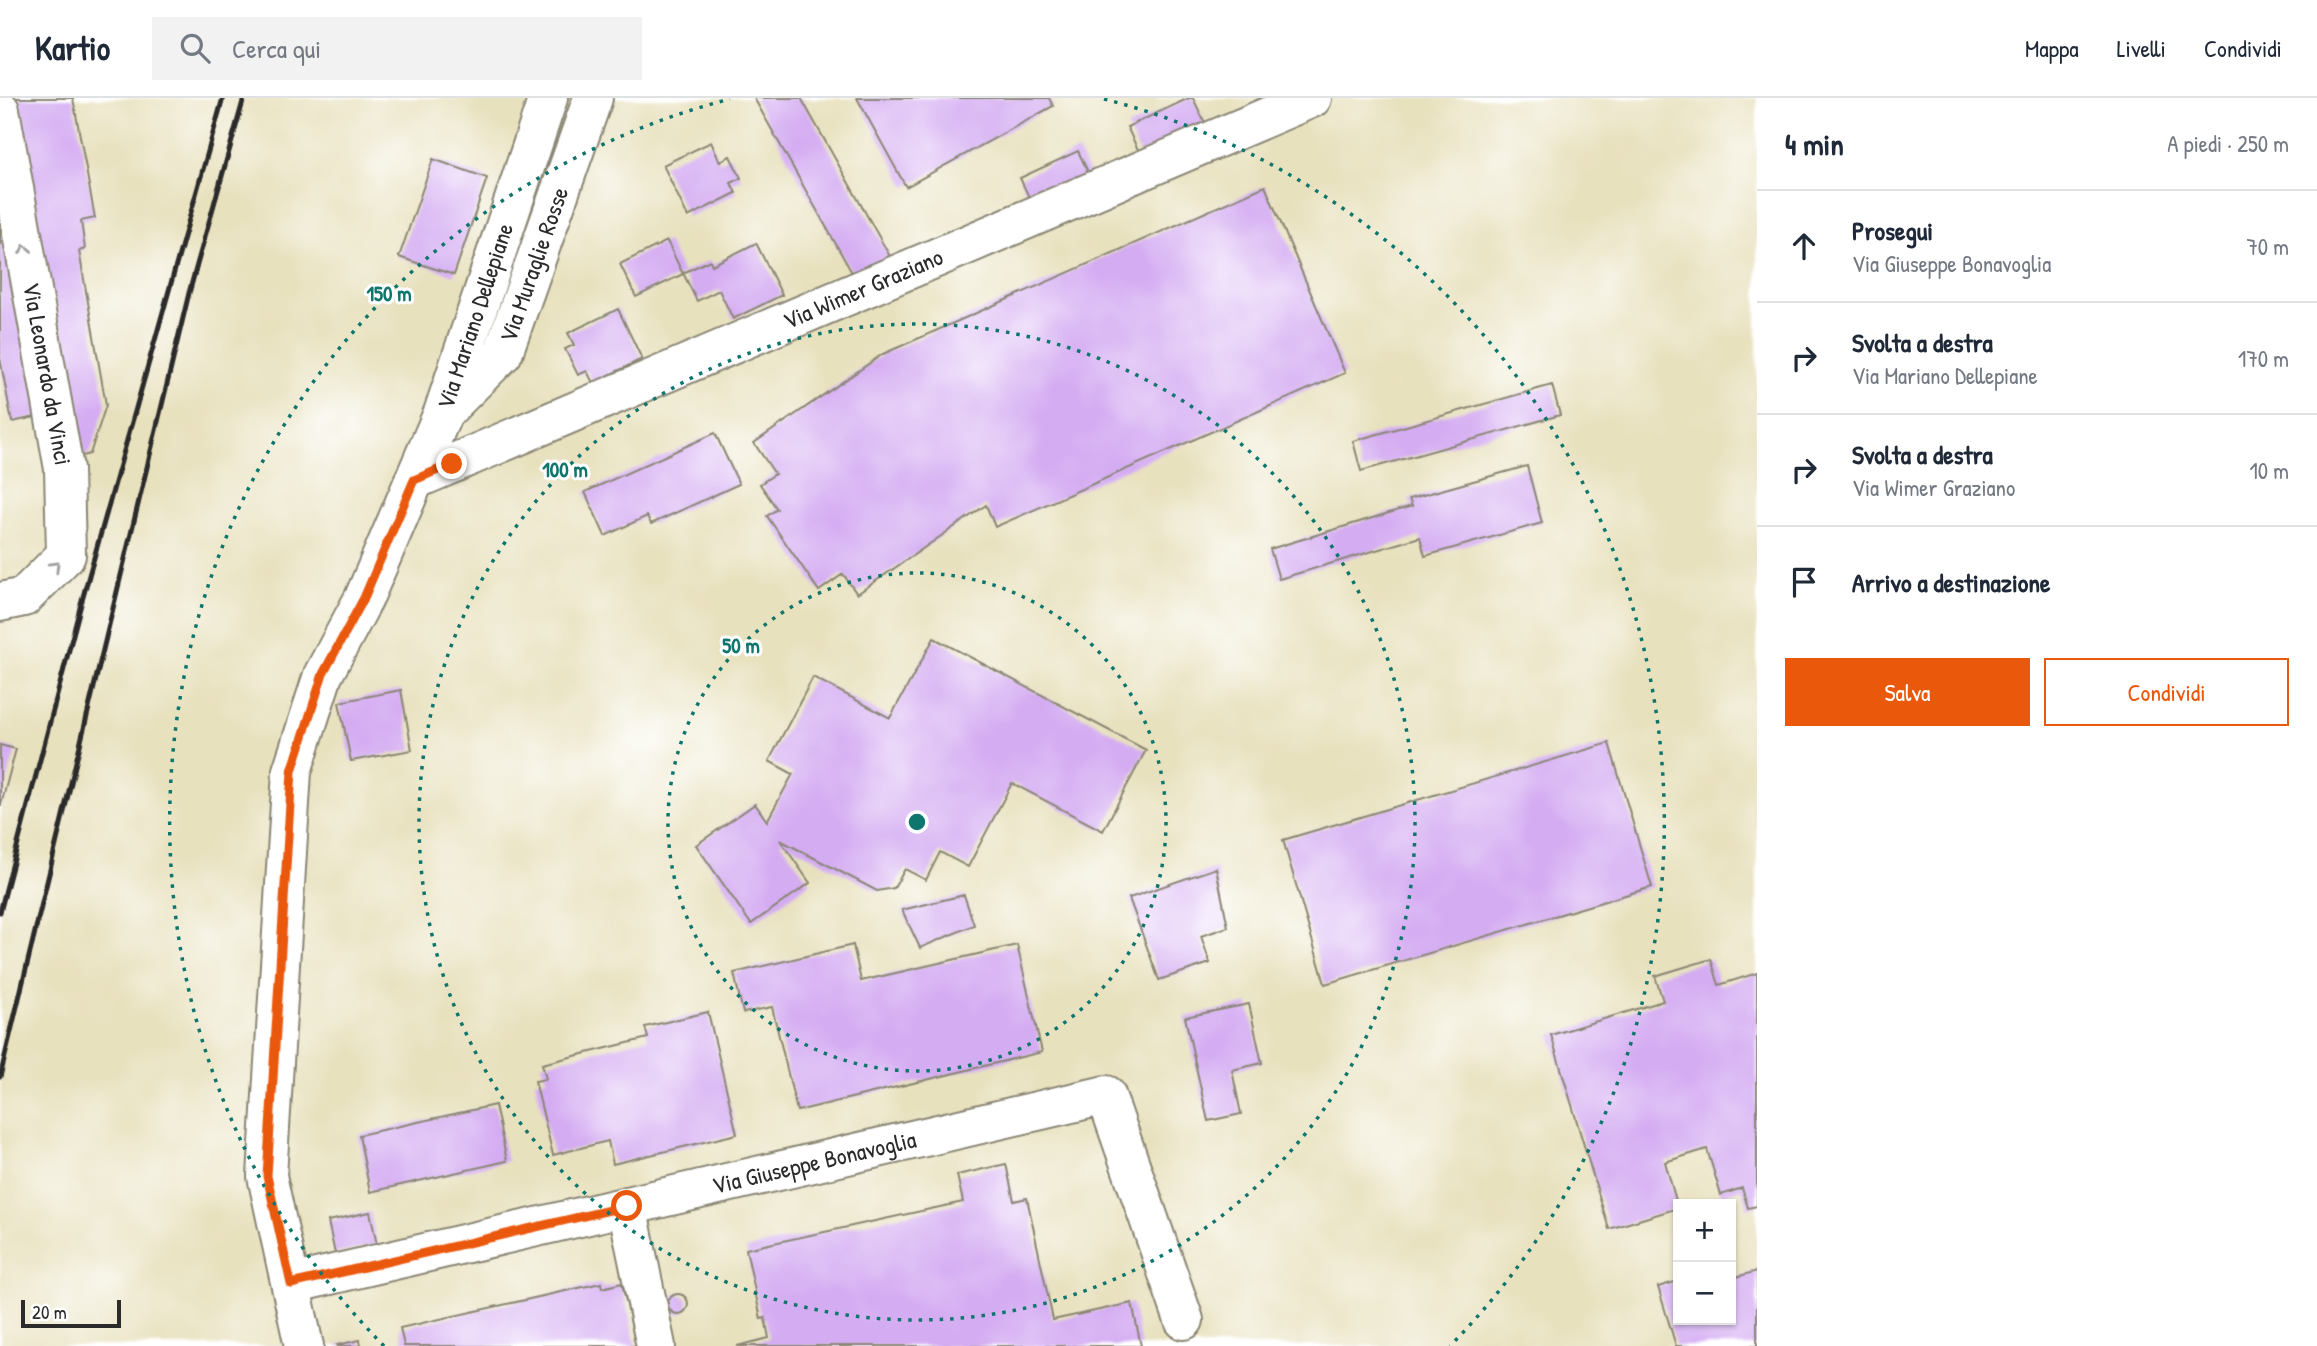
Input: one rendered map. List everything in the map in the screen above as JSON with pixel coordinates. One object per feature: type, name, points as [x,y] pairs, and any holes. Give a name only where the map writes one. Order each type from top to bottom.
[{"type":"street","name":"Via Mariano Dellepiane","points":[[304,1346],[267,1176],[292,771],[323,674],[364,598],[443,413],[548,98]]},
{"type":"street","name":"Via Muraglie Rosse","points":[[443,413],[503,353],[593,98]]},
{"type":"street","name":"Via Wimer Graziano","points":[[414,480],[1311,98]]},
{"type":"street","name":"Via Leonardo da Vinci","points":[[0,110],[64,469],[66,555],[24,597],[0,602]]},
{"type":"street","name":"Via Giuseppe Bonavoglia","points":[[291,1284],[1106,1095],[1184,1320]]},
{"type":"street","points":[[627,1206],[656,1346]]},
{"type":"building","points":[[15,98],[73,98],[95,218],[81,221],[85,249],[79,251],[106,405],[90,454],[79,457]]},
{"type":"building","points":[[754,98],[801,98],[892,260],[856,280]]},
{"type":"building","points":[[857,98],[1049,98],[1053,106],[906,187]]},
{"type":"building","points":[[1193,98],[1205,123],[1140,154],[1127,127]]},
{"type":"building","points":[[711,142],[720,162],[730,156],[741,178],[731,183],[736,193],[688,217],[663,165]]},
{"type":"building","points":[[1078,151],[1090,176],[1032,204],[1020,178]]},
{"type":"building","points":[[433,159],[487,178],[454,275],[399,257]]},
{"type":"building","points":[[0,181],[45,415],[12,422],[0,358]]},
{"type":"building","points":[[1265,186],[1345,373],[995,527],[986,505],[857,594],[843,574],[819,591],[767,516],[777,509],[760,484],[775,474],[754,443],[883,354]]},
{"type":"building","points":[[667,241],[683,274],[636,297],[620,264]]},
{"type":"building","points":[[756,243],[782,295],[733,319],[719,290],[697,301],[683,273],[710,260],[712,265]]},
{"type":"building","points":[[618,309],[642,359],[593,383],[587,371],[578,375],[565,349],[574,345],[568,333]]},
{"type":"building","points":[[1552,385],[1560,415],[1361,471],[1353,441]]},
{"type":"building","points":[[715,433],[739,484],[651,524],[647,516],[605,536],[585,492]]},
{"type":"building","points":[[1527,466],[1542,523],[1425,556],[1420,537],[1279,579],[1270,549],[1412,506],[1409,499]]},
{"type":"building","points":[[934,638],[1146,750],[1103,831],[1012,783],[968,867],[940,852],[926,880],[905,869],[894,888],[877,891],[780,840],[810,883],[751,924],[696,845],[755,804],[767,821],[793,774],[769,761],[813,677],[890,718]]},
{"type":"building","points":[[401,690],[412,750],[351,761],[339,702]]},
{"type":"building","points":[[1609,743],[1652,887],[1325,984],[1283,840]]},
{"type":"building","points":[[0,745],[16,749],[1,805],[0,805]]},
{"type":"building","points":[[1216,868],[1228,927],[1201,936],[1210,963],[1159,980],[1129,898]]},
{"type":"building","points":[[964,895],[974,925],[920,948],[902,910]]},
{"type":"building","points":[[853,945],[861,981],[1017,945],[1042,1052],[797,1111],[772,1007],[743,1013],[734,973]]},
{"type":"building","points":[[1711,959],[1719,985],[1757,973],[1757,1206],[1748,1208],[1742,1188],[1721,1195],[1707,1149],[1665,1162],[1675,1199],[1673,1199],[1673,1210],[1609,1229],[1551,1035],[1663,1001],[1655,976]]},
{"type":"building","points":[[1249,1004],[1262,1063],[1232,1070],[1241,1114],[1208,1121],[1185,1017]]},
{"type":"building","points":[[708,1012],[737,1134],[613,1164],[608,1141],[553,1155],[535,1081],[546,1079],[542,1064],[648,1038],[645,1027]]},
{"type":"building","points":[[495,1105],[507,1161],[370,1192],[359,1135]]},
{"type":"building","points":[[1006,1164],[1014,1201],[1027,1198],[1053,1320],[1132,1303],[1141,1346],[737,1346],[769,1338],[765,1318],[761,1319],[746,1249],[963,1202],[957,1175]]},
{"type":"building","points":[[370,1212],[377,1245],[335,1254],[328,1221]]},
{"type":"building","points":[[1757,1271],[1757,1346],[1676,1346],[1658,1287],[1673,1282],[1673,1325],[1736,1325],[1736,1277]]},
{"type":"building","points":[[601,1283],[602,1288],[622,1283],[636,1346],[404,1346],[400,1328]]},
{"type":"building","points":[[678,1294],[685,1297],[688,1304],[685,1311],[678,1314],[671,1311],[668,1304],[671,1297]]},
{"type":"building","points":[[360,1340],[361,1346],[337,1345]]},
{"type":"railway","points":[[0,912],[81,604],[223,98]]},
{"type":"railway","points":[[0,1077],[189,293],[244,98]]},
{"type":"route","points":[[452,464],[414,480],[364,598],[323,674],[292,771],[267,1176],[291,1284],[627,1206]]}]
